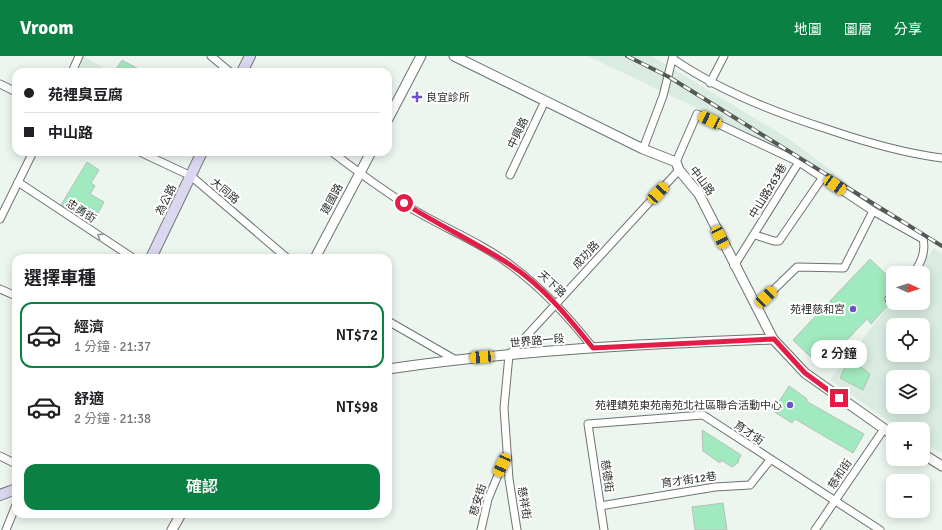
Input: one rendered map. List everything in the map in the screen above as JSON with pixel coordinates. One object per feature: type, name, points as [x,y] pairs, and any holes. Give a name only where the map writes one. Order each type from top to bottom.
[{"type":"main road","points":[[244,68],[250,56]]},
{"type":"main road","name":"為公路","points":[[153,254],[200,156]]},
{"type":"main road","points":[[0,495],[12,490]]},
{"type":"street","points":[[74,68],[80,56]]},
{"type":"street","points":[[211,56],[225,68]]},
{"type":"street","points":[[392,111],[421,56]]},
{"type":"street","name":"中山路","points":[[454,56],[677,166],[699,194],[734,266],[774,339],[805,373],[884,429]]},
{"type":"street","points":[[710,83],[724,56]]},
{"type":"street","points":[[643,149],[663,96],[673,58],[710,83],[802,121],[860,140],[912,154],[942,158]]},
{"type":"street","points":[[0,84],[12,90]]},
{"type":"street","name":"中興路","points":[[510,175],[545,101]]},
{"type":"street","name":"中山路263巷","points":[[697,114],[799,162],[734,266]]},
{"type":"street","name":"成功路","points":[[509,355],[556,304],[677,166],[697,114]]},
{"type":"street","points":[[0,219],[31,156]]},
{"type":"street","name":"大同路","points":[[148,156],[191,176],[282,254]]},
{"type":"street","name":"天下路","points":[[337,156],[415,210],[511,265],[539,287],[556,304],[593,348]]},
{"type":"street","name":"建國路","points":[[317,254],[369,156]]},
{"type":"street","points":[[799,162],[873,211],[923,239],[923,254],[919,266]]},
{"type":"street","points":[[755,234],[774,241],[779,241],[823,177]]},
{"type":"street","name":"忠勇街","points":[[18,182],[127,254]]},
{"type":"street","points":[[756,307],[797,267],[844,268],[873,211]]},
{"type":"street","points":[[0,289],[12,294]]},
{"type":"street","points":[[392,323],[454,359]]},
{"type":"street","points":[[593,348],[774,339]]},
{"type":"street","name":"世界路一段","points":[[392,368],[454,359],[593,348]]},
{"type":"street","name":"慈祥街","points":[[509,355],[504,408],[507,454],[517,530]]},
{"type":"street","name":"育才街","points":[[588,424],[703,415],[770,460],[880,530]]},
{"type":"street","name":"慈德街","points":[[588,424],[604,530]]},
{"type":"street","name":"慈和街","points":[[815,530],[884,429]]},
{"type":"street","name":"慈安街","points":[[481,530],[488,499],[507,454]]},
{"type":"street","points":[[0,456],[12,462]]},
{"type":"street","points":[[930,458],[942,466]]},
{"type":"street","name":"育才街12巷","points":[[600,506],[716,487],[750,485],[770,460]]},
{"type":"street","points":[[6,530],[12,515]]},
{"type":"street","points":[[172,530],[179,518]]},
{"type":"shaded area","points":[[83,56],[104,68],[78,68]]},
{"type":"shaded area","points":[[588,56],[652,56],[786,137],[835,173],[830,180],[755,136]]},
{"type":"shaded area","points":[[934,248],[942,254],[942,453],[930,446],[930,422],[890,422],[830,380],[886,309],[930,310],[930,266],[920,266]]},
{"type":"building","points":[[122,60],[137,68],[117,68]]},
{"type":"building","points":[[87,162],[99,170],[91,183],[95,186],[90,194],[104,202],[93,222],[61,205]]},
{"type":"building","name":"苑裡慈和宮","points":[[870,259],[886,274],[886,296],[884,298],[886,307],[871,324],[867,319],[821,367],[793,340]]},
{"type":"building","points":[[847,362],[860,366],[870,374],[863,390],[840,378]]},
{"type":"building","points":[[789,386],[807,399],[806,401],[864,434],[853,453],[795,419],[792,423],[773,411]]},
{"type":"building","points":[[702,430],[741,455],[738,461],[739,462],[732,467],[721,460],[720,463],[703,451]]},
{"type":"building","points":[[723,503],[727,530],[695,530],[692,507]]},
{"type":"railway","points":[[627,56],[669,77],[942,246]]},
{"type":"place","name":"良宜診所","points":[[417,97]]},
{"type":"place","name":"苑裡慈和宮","points":[[853,309]]},
{"type":"place","name":"苑裡鎮苑東苑南苑北社區聯合活動中心","points":[[790,405]]},
{"type":"route","points":[[404,203],[511,265],[539,287],[559,306],[593,348],[774,339],[805,373],[839,398]]}]
